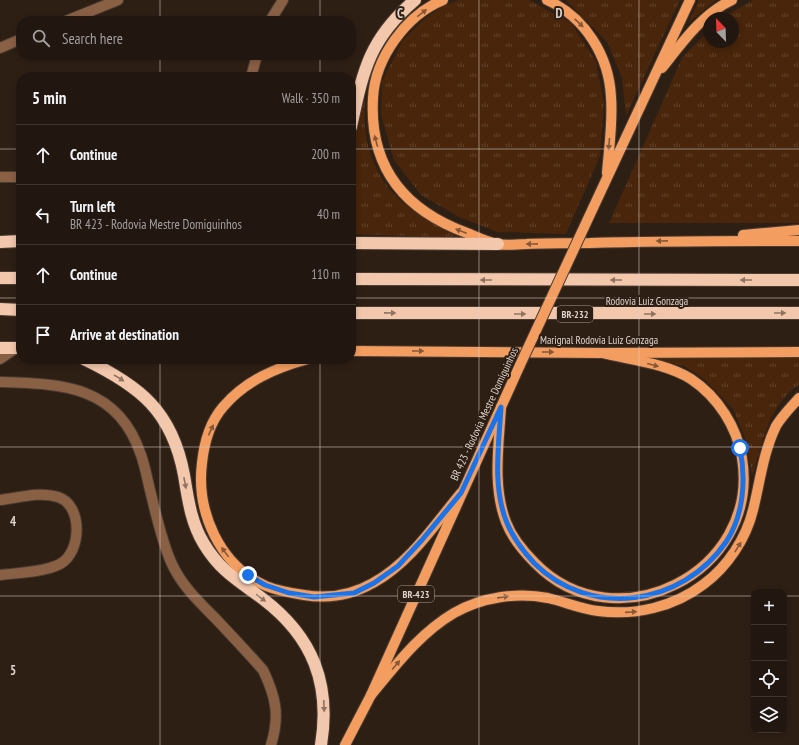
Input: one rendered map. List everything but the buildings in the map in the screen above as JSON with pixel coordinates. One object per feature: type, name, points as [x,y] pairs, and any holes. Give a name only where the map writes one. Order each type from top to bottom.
[{"type":"highway","points":[[356,106],[364,72],[371,52],[399,13],[415,0]]},
{"type":"highway","points":[[0,242],[16,242]]},
{"type":"highway","points":[[356,243],[498,244]]},
{"type":"highway","points":[[0,278],[16,278]]},
{"type":"highway","name":"Rodovia Luiz Gonzaga","points":[[356,279],[799,280]]},
{"type":"highway","points":[[0,309],[16,310]]},
{"type":"highway","name":"Rodovia Luiz Gonzaga","points":[[356,313],[799,313]]},
{"type":"highway","points":[[0,348],[16,348]]},
{"type":"highway","points":[[93,364],[137,390],[154,407],[173,435],[180,459],[191,515],[196,528],[213,558],[224,571],[277,610],[304,642],[317,666],[323,691],[324,726],[321,745]]},
{"type":"main road","points":[[442,0],[418,15],[406,27],[386,55],[373,90],[372,109],[375,139],[388,173],[396,187],[409,199],[441,222],[498,244],[799,241]]},
{"type":"main road","points":[[547,0],[563,9],[584,28],[596,45],[608,76],[611,115],[606,181]]},
{"type":"main road","points":[[651,82],[690,0]]},
{"type":"main road","points":[[651,82],[689,34],[708,16],[732,0]]},
{"type":"main road","name":"BR 423 - Rodovia Mestre Domiguinhos","points":[[345,745],[371,695],[461,493],[651,82]]},
{"type":"main road","points":[[680,241],[799,230]]},
{"type":"main road","name":"Marignal Rodovia Luiz Gonzaga","points":[[356,351],[602,353],[799,352]]},
{"type":"main road","points":[[501,407],[498,472],[501,507],[514,538],[542,570],[558,583],[577,591],[614,599],[638,598],[659,592],[681,583],[699,572],[714,556],[726,541],[734,526],[741,504],[743,487],[744,467],[740,448],[732,427],[720,408],[706,391],[690,379],[656,366],[602,353]]},
{"type":"main road","points":[[290,364],[261,376],[239,390],[221,408],[209,432],[203,450],[200,476],[201,497],[206,517],[218,542],[226,553],[248,575],[265,585],[289,593],[314,597],[354,593],[374,583],[398,566],[461,493]]},
{"type":"main road","points":[[371,695],[422,636],[455,612],[477,603],[514,596],[533,596],[597,611],[632,612],[669,604],[704,584],[729,560],[741,542],[753,512],[762,462],[769,442],[777,425],[799,398]]},
{"type":"street","points":[[78,16],[118,0]]},
{"type":"street","points":[[273,16],[283,0]]},
{"type":"street","points":[[0,48],[16,42]]},
{"type":"street","points":[[252,72],[256,60]]},
{"type":"street","points":[[0,177],[16,177]]},
{"type":"street","points":[[0,359],[16,350]]},
{"type":"street","points":[[0,382],[73,388],[98,398],[118,414],[129,430],[141,454],[160,533],[171,563],[183,583],[259,666],[270,685],[276,699],[277,717],[272,745]]},
{"type":"street","points":[[0,500],[48,494],[60,498],[69,505],[75,517],[76,532],[73,549],[61,564],[49,568],[0,575]]},
{"type":"green space","points":[[459,0],[529,0],[571,23],[596,61],[604,104],[600,156],[566,234],[498,232],[461,218],[421,195],[394,160],[381,115],[382,81],[403,40],[423,20],[441,7]]},
{"type":"green space","points":[[566,0],[680,0],[626,116],[622,78],[607,42]]},
{"type":"green space","points":[[699,0],[716,0],[688,23]]},
{"type":"green space","points":[[753,0],[799,0],[799,223],[609,223],[683,56],[703,37],[703,48],[739,48],[739,12],[732,12]]},
{"type":"green space","points":[[365,93],[366,135],[371,156],[379,173],[389,188],[400,200],[414,211],[464,238],[356,234],[356,132]]},
{"type":"green space","points":[[799,357],[799,385],[780,403],[774,414],[763,439],[752,476],[745,438],[733,409],[704,379],[684,366],[654,359]]},
{"type":"route","points":[[248,575],[265,585],[289,593],[314,597],[354,593],[374,583],[398,566],[461,493],[501,407],[498,450],[499,488],[501,507],[506,523],[514,538],[527,555],[558,583],[594,596],[614,599],[638,598],[659,592],[681,583],[699,572],[726,541],[734,526],[741,504],[744,467],[740,448]]}]
